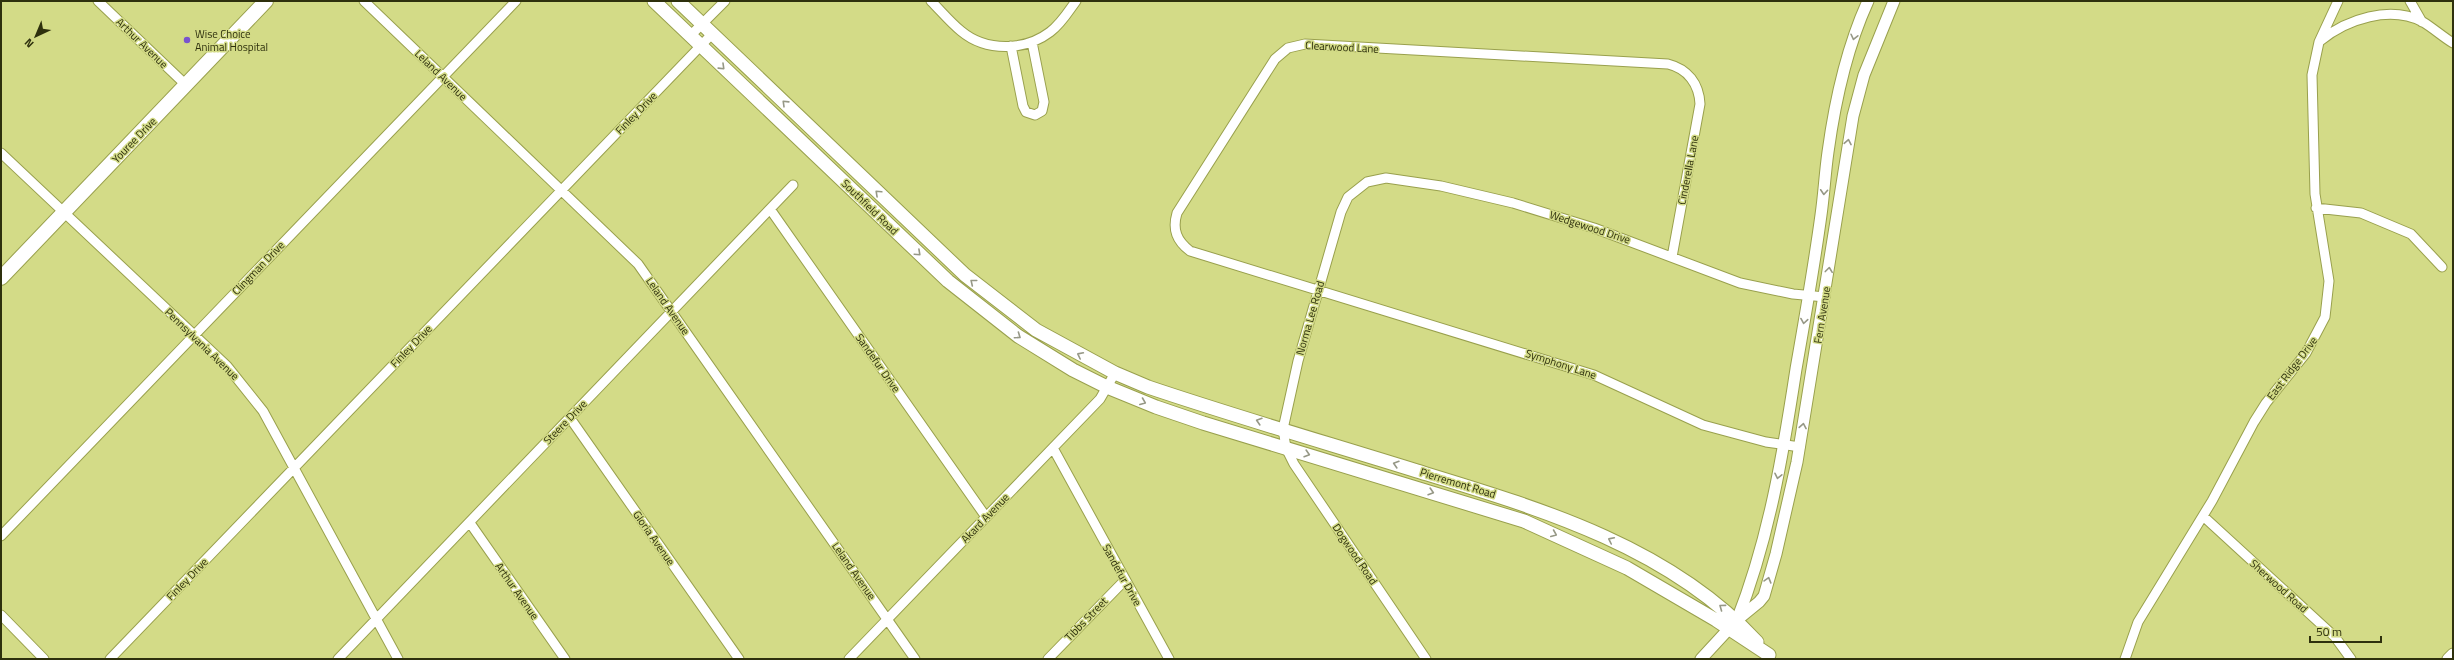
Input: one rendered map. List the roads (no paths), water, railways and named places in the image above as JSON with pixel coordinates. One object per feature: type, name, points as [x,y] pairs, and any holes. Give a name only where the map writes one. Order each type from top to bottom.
[{"type":"main road","name":"Youree Drive","points":[[1,278],[266,1]]},
{"type":"main road","name":"Southfield Road","points":[[654,1],[962,293],[1037,349],[1107,386]]},
{"type":"main road","name":"Southfield Road","points":[[678,1],[965,275],[1011,312],[1042,333],[1115,373]]},
{"type":"main road","points":[[820,159],[832,148]]},
{"type":"main road","points":[[899,234],[910,223]]},
{"type":"main road","points":[[1002,324],[1011,312]]},
{"type":"main road","name":"Pierremont Road","points":[[1115,373],[1165,393],[1548,512],[1620,544],[1693,587],[1726,610],[1733,625]]},
{"type":"main road","name":"Pierremont Road","points":[[1107,386],[1156,407],[1511,516],[1575,542],[1733,625],[1771,657]]},
{"type":"main road","points":[[1335,463],[1338,446]]},
{"type":"main road","points":[[1511,516],[1517,502]]},
{"type":"street","name":"Arthur Avenue","points":[[98,1],[186,85]]},
{"type":"street","name":"Leland Avenue","points":[[364,1],[638,264],[915,659]]},
{"type":"street","name":"Clingman Drive","points":[[1,536],[516,1]]},
{"type":"street","points":[[690,36],[725,1]]},
{"type":"street","points":[[931,1],[962,32],[975,40],[998,46],[1011,46],[1032,42],[1056,27],[1076,1]]},
{"type":"street","name":"Fern Avenue","points":[[1733,625],[1748,592],[1766,528],[1784,445],[1823,204],[1828,149],[1843,75],[1855,32],[1868,1]]},
{"type":"street","name":"Fern Avenue","points":[[1701,659],[1733,625],[1764,596],[1784,524],[1800,447],[1853,116],[1871,55],[1894,1]]},
{"type":"street","name":"East Ridge Drive","points":[[2125,659],[2138,622],[2203,516],[2254,422],[2266,403],[2306,353],[2325,317],[2329,281],[2316,208],[2312,75],[2319,42],[2328,19],[2338,1]]},
{"type":"street","points":[[2410,1],[2422,22]]},
{"type":"street","points":[[2319,42],[2342,26],[2368,17],[2396,15],[2422,22],[2453,43]]},
{"type":"street","name":"Finley Drive","points":[[110,659],[713,34]]},
{"type":"street","points":[[1011,46],[1023,106],[1026,112],[1035,115],[1042,111],[1044,102],[1032,42]]},
{"type":"street","name":"Clearwood Lane","points":[[1318,290],[1190,251],[1177,236],[1174,227],[1177,213],[1181,206],[1275,59],[1288,48],[1305,44],[1668,64],[1684,70],[1695,83]]},
{"type":"street","name":"Cinderella Lane","points":[[1672,256],[1700,104],[1700,94],[1695,83]]},
{"type":"street","name":"Pennsylvania Avenue","points":[[1,153],[227,366],[255,399],[398,659]]},
{"type":"street","name":"Wedgewood Drive","points":[[1353,192],[1368,182],[1386,178],[1447,188],[1563,218],[1672,256],[1740,283],[1825,298]]},
{"type":"street","name":"Steere Drive","points":[[338,659],[793,185]]},
{"type":"street","name":"Norma Lee Road","points":[[1286,448],[1283,429],[1298,361],[1341,212],[1353,192]]},
{"type":"street","points":[[2316,208],[2361,213],[2411,234],[2442,268]]},
{"type":"street","name":"Sandefur Drive","points":[[770,209],[986,517]]},
{"type":"street","name":"Symphony Lane","points":[[1318,290],[1594,375],[1703,425],[1784,445],[1800,447]]},
{"type":"street","name":"Akard Avenue","points":[[849,659],[1100,399],[1115,373]]},
{"type":"street","name":"Gloria Avenue","points":[[570,418],[739,659]]},
{"type":"street","name":"Sandefur Drive","points":[[1053,448],[1169,659]]},
{"type":"street","name":"Dogwood Road","points":[[1286,448],[1294,464],[1426,659]]},
{"type":"street","name":"Sherwood Road","points":[[2203,516],[2335,637],[2351,659]]},
{"type":"street","name":"Arthur Avenue","points":[[470,523],[565,659]]},
{"type":"street","name":"Tibbs Street","points":[[1048,659],[1125,580]]},
{"type":"street","points":[[1,616],[44,659]]},
{"type":"street","points":[[2448,659],[2453,654]]},
{"type":"place","name":"Wise Choice Animal Hospital","points":[[187,40]]}]
